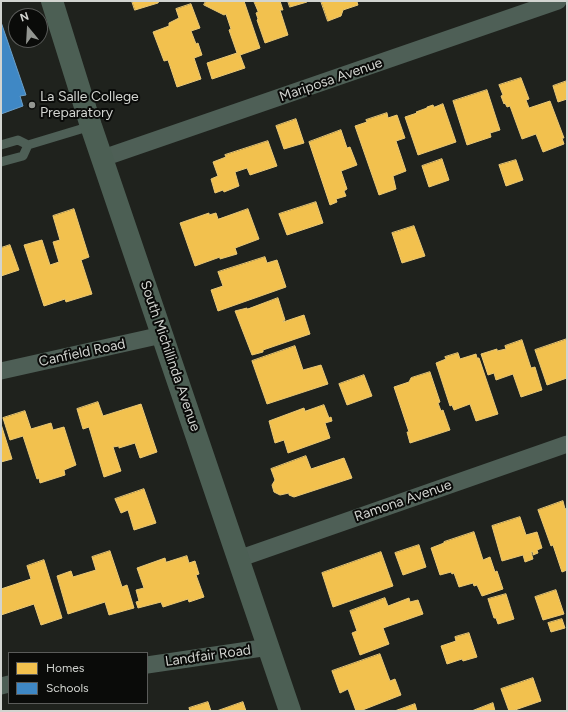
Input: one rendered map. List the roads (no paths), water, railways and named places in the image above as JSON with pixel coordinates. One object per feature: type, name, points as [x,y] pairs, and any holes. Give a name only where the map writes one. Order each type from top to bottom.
[{"type":"main road","name":"South Michillinda Avenue","points":[[52,1],[91,126],[290,711]]},
{"type":"street","name":"Mariposa Avenue","points":[[103,158],[558,1]]},
{"type":"street","name":"Canfield Road","points":[[1,371],[162,335]]},
{"type":"street","name":"Ramona Avenue","points":[[238,559],[567,444]]},
{"type":"street","name":"Landfair Road","points":[[148,665],[268,648]]},
{"type":"lane","points":[[1,145],[18,140],[28,145],[91,126]]},
{"type":"lane","points":[[1,162],[23,156],[28,145]]},
{"type":"place","name":"La Salle College Preparatory","points":[[32,105]]}]
